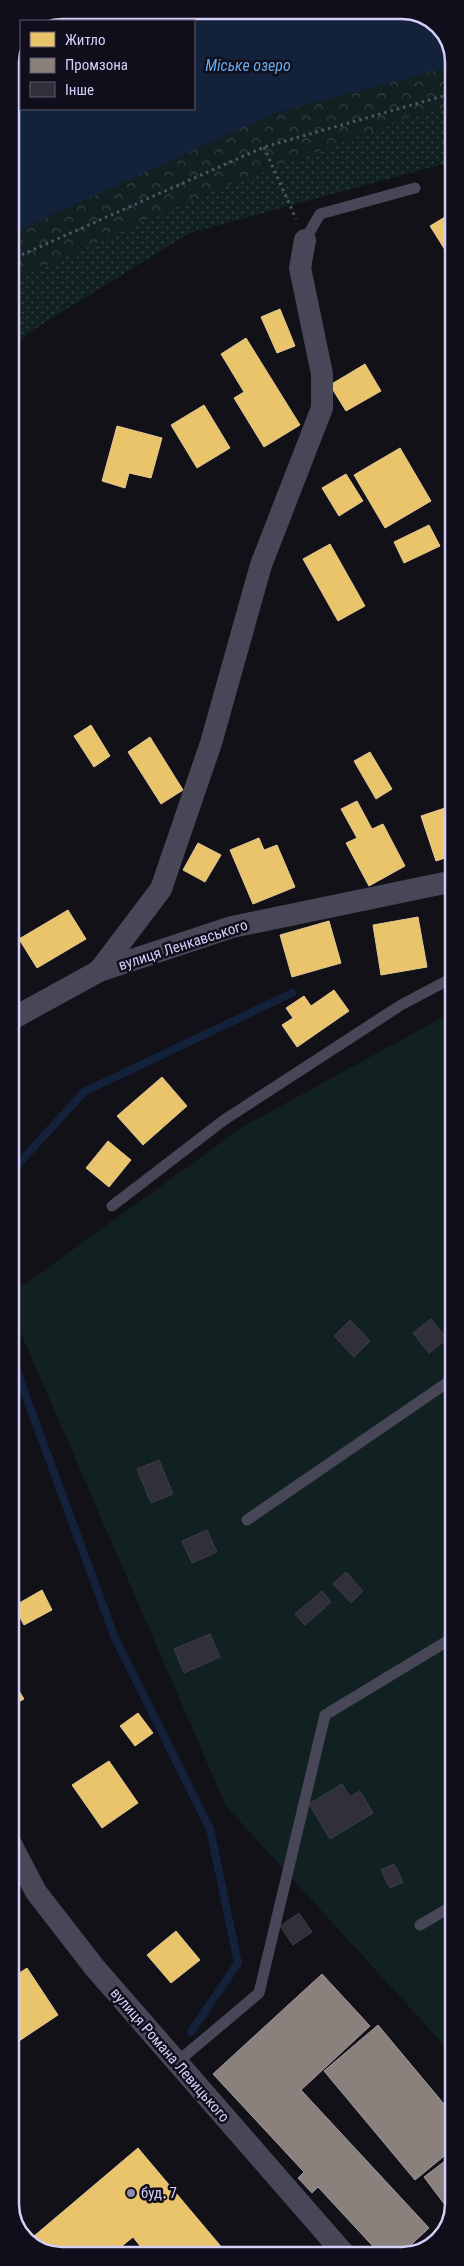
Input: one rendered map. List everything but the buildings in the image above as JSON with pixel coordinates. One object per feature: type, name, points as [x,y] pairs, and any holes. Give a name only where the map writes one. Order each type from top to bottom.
[{"type":"street","points":[[99,972],[161,889],[211,743],[261,565],[322,408],[322,374],[300,268],[305,240]]},
{"type":"street","name":"вулиця Ленкавського","points":[[19,1015],[99,972],[232,927],[445,883]]},
{"type":"street","name":"вулиця Романа Левицького","points":[[19,1859],[36,1892],[95,1968],[338,2247]]},
{"type":"lane","points":[[305,240],[320,214],[415,188]]},
{"type":"lane","points":[[112,1206],[224,1120],[400,1005],[445,982]]},
{"type":"lane","points":[[247,1520],[445,1384]]},
{"type":"lane","points":[[176,2063],[259,1993],[325,1715],[445,1643]]},
{"type":"lane","points":[[420,1925],[445,1911]]},
{"type":"path","points":[[19,256],[264,146],[445,96]]},
{"type":"path","points":[[264,146],[305,240]]},
{"type":"green space","name":"Міське озеро","points":[[405,19],[419,22],[431,29],[436,35],[445,56],[445,108],[403,119],[197,197],[19,278],[20,53],[20,110],[195,110],[195,20],[53,20]]},
{"type":"green space","points":[[445,108],[445,163],[190,233],[19,340],[19,278],[197,197],[403,119]]},
{"type":"green space","points":[[445,1016],[445,2046],[226,1806],[19,1329],[19,1288],[244,1126]]},
{"type":"water","name":"Міське озеро","points":[[405,19],[414,20],[431,29],[441,43],[445,56],[445,68],[275,113],[19,230],[20,53],[20,110],[195,110],[195,20],[53,20]]},
{"type":"waterway","points":[[19,1163],[84,1092],[292,993]]},
{"type":"waterway","points":[[19,1377],[115,1638],[210,1829],[238,1963],[191,2032]]},
{"type":"place","name":"буд. 7","points":[[131,2193]]}]
